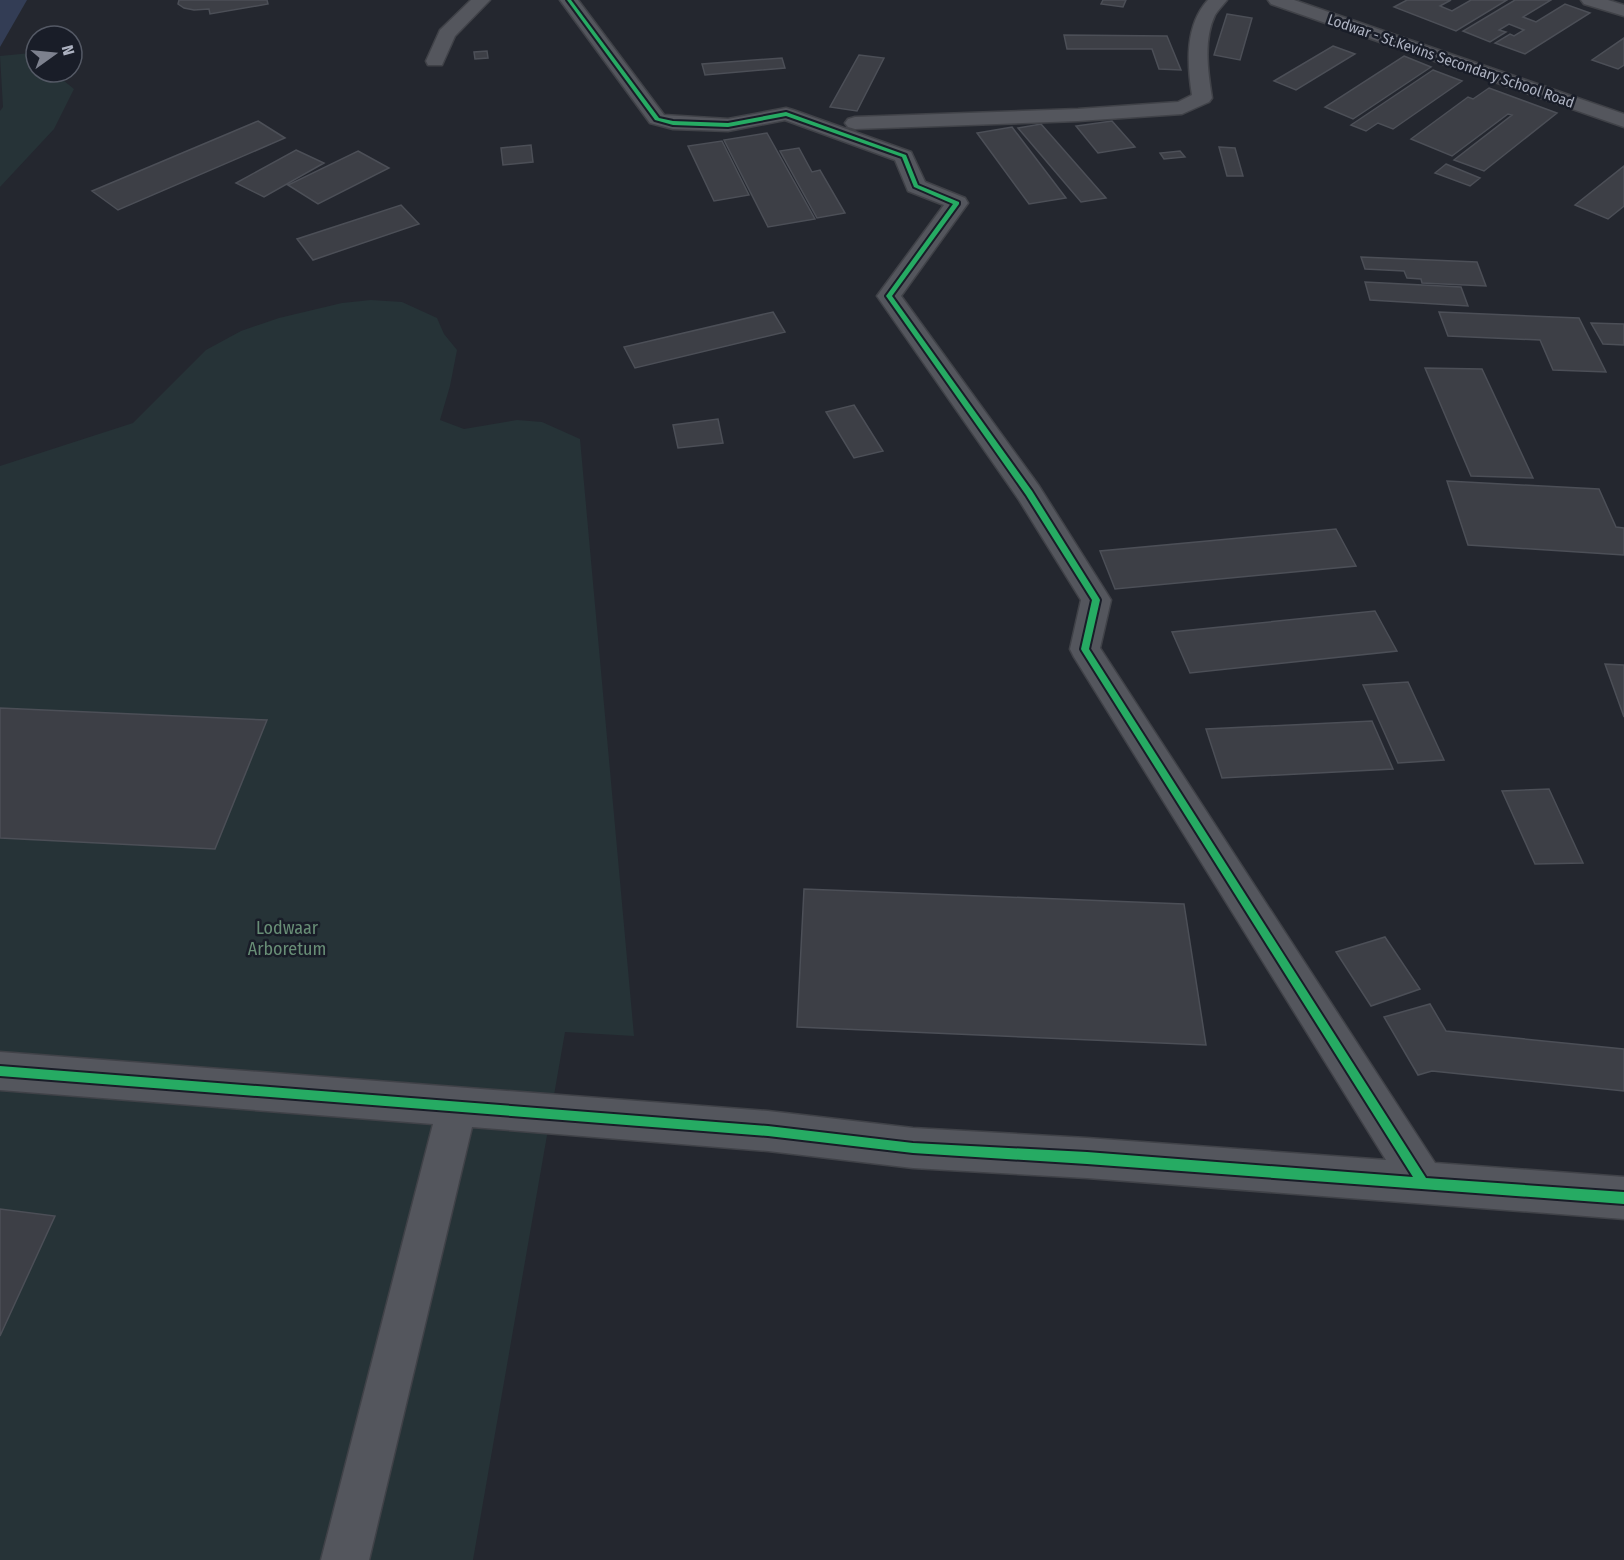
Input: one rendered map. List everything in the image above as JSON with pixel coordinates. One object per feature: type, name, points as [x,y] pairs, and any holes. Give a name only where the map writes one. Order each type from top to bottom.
[{"type":"street","points":[[435,61],[447,34],[481,0]]},
{"type":"street","points":[[569,0],[657,119],[674,123],[728,125],[786,114],[904,156],[916,186],[957,204],[889,296],[1029,493],[1096,600],[1085,649],[1424,1184]]},
{"type":"street","points":[[855,123],[1078,115],[1182,108],[1202,98],[1197,72],[1201,38],[1206,15],[1218,0]]},
{"type":"street","name":"Lodwar - St.Kevins Secondary School Road","points":[[1277,0],[1624,121]]},
{"type":"street","points":[[1590,0],[1624,11]]},
{"type":"street","points":[[0,1071],[768,1131],[913,1148],[1624,1198]]},
{"type":"street","points":[[345,1560],[457,1106]]},
{"type":"green space","points":[[24,54],[24,84],[68,84],[74,89],[54,129],[0,187],[0,111],[3,107],[0,56]]},
{"type":"green space","name":"Lodwaar Arboretum","points":[[371,300],[402,302],[437,318],[444,334],[457,350],[440,420],[464,429],[517,420],[542,422],[580,439],[634,1036],[565,1032],[473,1560],[0,1560],[0,466],[133,423],[206,350],[241,331],[279,318],[342,303]]},
{"type":"water","points":[[0,0],[27,0],[0,47]]},
{"type":"building","points":[[179,0],[267,0],[268,4],[210,14],[209,9],[184,8],[178,4]]},
{"type":"building","points":[[1103,0],[1126,0],[1123,7],[1101,4]]},
{"type":"building","points":[[1407,0],[1451,0],[1440,6],[1452,11],[1471,0],[1507,0],[1456,31],[1394,7]]},
{"type":"building","points":[[1515,0],[1551,0],[1523,17],[1536,22],[1565,4],[1590,13],[1525,54],[1495,43],[1510,34],[1514,36],[1524,30],[1509,24],[1499,30],[1506,32],[1490,42],[1463,31]]},
{"type":"building","points":[[1227,14],[1252,18],[1240,60],[1214,55]]},
{"type":"building","points":[[1064,35],[1167,36],[1181,70],[1159,69],[1152,49],[1067,49]]},
{"type":"building","points":[[1624,38],[1624,65],[1618,69],[1592,60]]},
{"type":"building","points":[[1333,46],[1355,54],[1296,90],[1274,81]]},
{"type":"building","points":[[487,51],[488,58],[475,59],[474,52]]},
{"type":"building","points":[[859,55],[884,58],[857,111],[830,107]]},
{"type":"building","points":[[1404,56],[1431,67],[1353,119],[1325,107]]},
{"type":"building","points":[[782,58],[785,68],[705,75],[702,64]]},
{"type":"building","points":[[1433,70],[1462,81],[1393,129],[1378,123],[1366,131],[1351,125]]},
{"type":"building","points":[[1489,88],[1557,113],[1484,171],[1454,160],[1512,115],[1508,114],[1452,156],[1411,139],[1468,97],[1473,99]]},
{"type":"building","points":[[258,121],[285,138],[118,210],[92,191]]},
{"type":"building","points":[[1112,121],[1135,147],[1098,153],[1076,126]]},
{"type":"building","points":[[1041,124],[1106,198],[1081,202],[1018,128]]},
{"type":"building","points":[[1012,127],[1066,198],[1029,204],[977,133]]},
{"type":"building","points":[[767,133],[815,219],[768,227],[724,140]]},
{"type":"building","points":[[722,141],[749,195],[714,201],[688,146]]},
{"type":"building","points":[[531,145],[533,162],[503,165],[501,148]]},
{"type":"building","points":[[1219,147],[1235,148],[1243,176],[1227,176]]},
{"type":"building","points":[[799,148],[812,172],[820,170],[845,213],[817,218],[780,151]]},
{"type":"building","points":[[296,150],[324,163],[264,197],[236,183]]},
{"type":"building","points":[[358,151],[389,168],[318,204],[288,185]]},
{"type":"building","points":[[1180,151],[1185,157],[1164,159],[1160,153]]},
{"type":"building","points":[[1446,164],[1480,178],[1470,186],[1435,173]]},
{"type":"building","points":[[1624,166],[1624,206],[1608,219],[1575,205]]},
{"type":"building","points":[[401,205],[419,224],[313,260],[297,239]]},
{"type":"building","points":[[1361,257],[1477,262],[1486,286],[1422,283],[1421,279],[1407,278],[1404,271],[1365,269]]},
{"type":"building","points":[[1365,282],[1461,287],[1468,306],[1370,300]]},
{"type":"building","points":[[773,312],[785,332],[635,368],[624,347]]},
{"type":"building","points":[[1439,312],[1579,318],[1606,372],[1553,370],[1540,340],[1448,336]]},
{"type":"building","points":[[1591,323],[1624,324],[1624,345],[1603,344]]},
{"type":"building","points":[[1425,368],[1482,369],[1533,478],[1471,476]]},
{"type":"building","points":[[854,405],[883,451],[854,458],[826,412]]},
{"type":"building","points":[[718,419],[723,443],[678,448],[673,425]]},
{"type":"building","points":[[1447,481],[1599,489],[1616,527],[1624,528],[1624,555],[1468,545]]},
{"type":"building","points":[[1336,529],[1356,566],[1115,589],[1100,551]]},
{"type":"building","points":[[1375,611],[1397,651],[1190,673],[1172,632]]},
{"type":"building","points":[[1605,664],[1624,665],[1624,717]]},
{"type":"building","points":[[1408,682],[1444,760],[1398,763],[1363,685]]},
{"type":"building","points":[[0,708],[267,720],[215,849],[0,838]]},
{"type":"building","points":[[1372,721],[1393,769],[1222,778],[1206,729]]},
{"type":"building","points":[[1549,789],[1583,863],[1535,864],[1502,791]]},
{"type":"building","points":[[804,889],[1184,904],[1206,1045],[797,1027]]},
{"type":"building","points":[[1385,937],[1420,989],[1371,1006],[1336,952]]},
{"type":"building","points":[[1430,1004],[1446,1031],[1624,1049],[1624,1091],[1432,1071],[1418,1075],[1384,1017]]},
{"type":"building","points":[[0,1209],[55,1216],[0,1336]]},
{"type":"cycle path","points":[[569,0],[657,119],[673,123],[728,125],[786,114],[904,156],[916,186],[957,203],[889,296],[1029,493],[1096,600],[1085,649],[1424,1184]]},
{"type":"cycle path","points":[[0,1071],[768,1131],[913,1148],[1087,1158],[1624,1198]]}]
